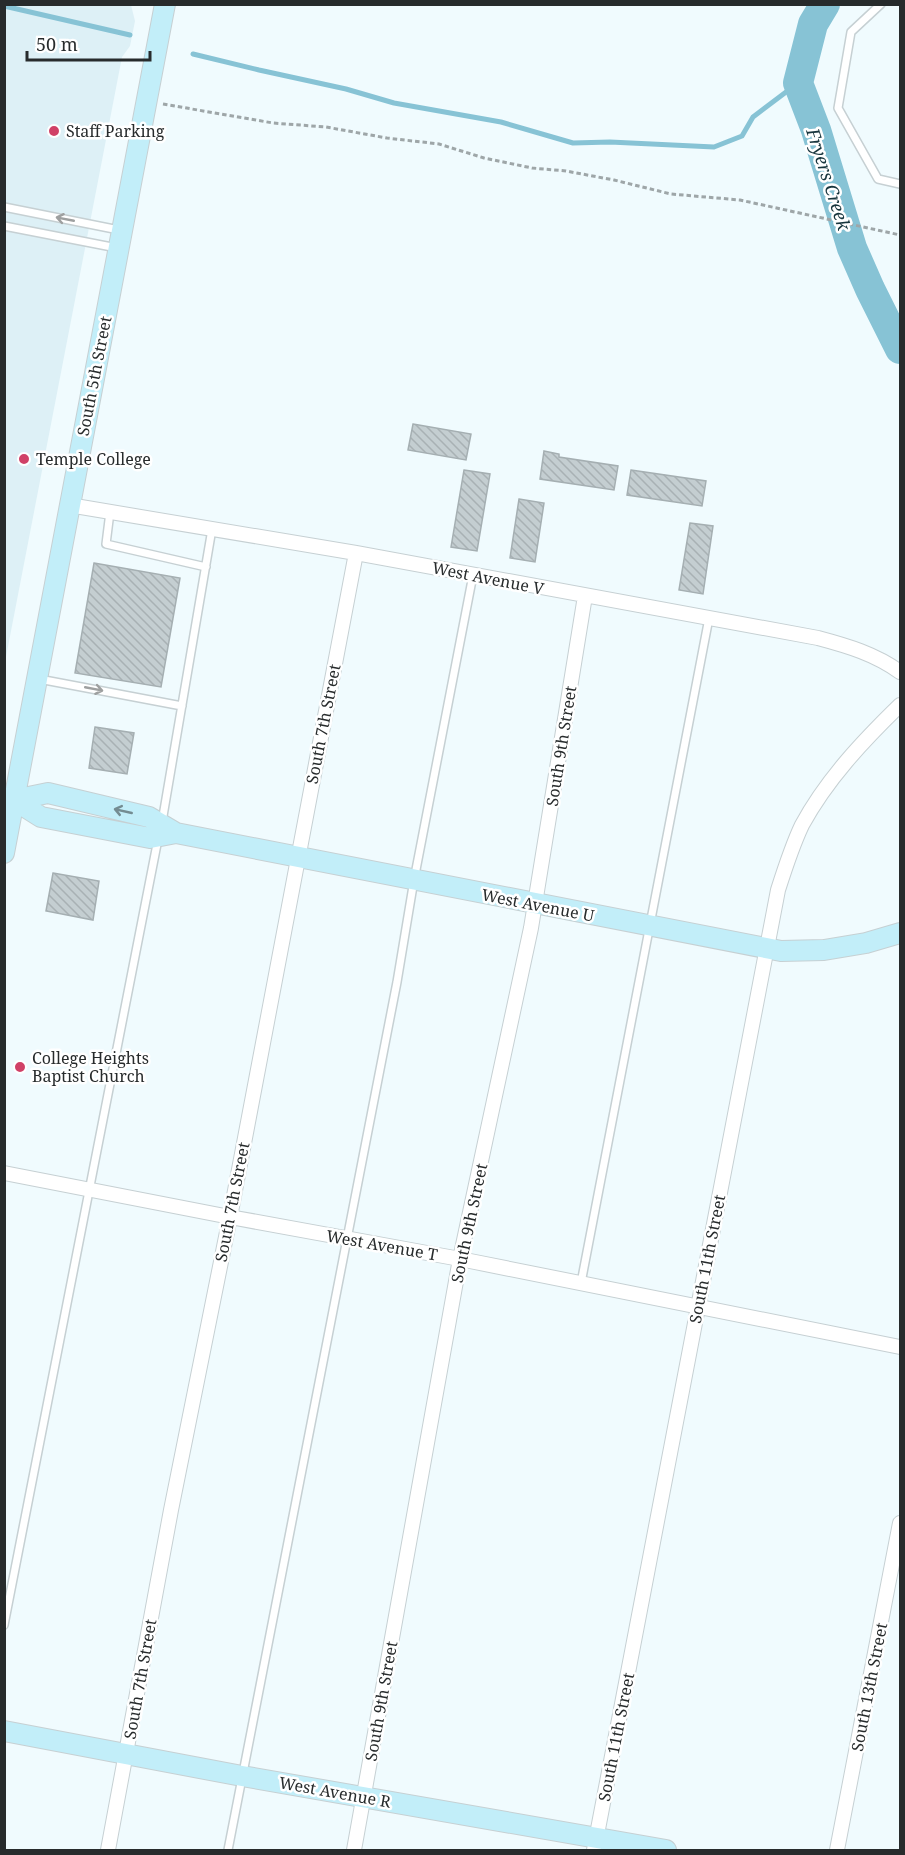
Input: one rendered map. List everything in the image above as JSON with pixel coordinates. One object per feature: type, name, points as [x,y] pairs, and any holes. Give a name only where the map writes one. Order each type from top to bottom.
[{"type":"street","name":"South 5th Street","points":[[4,853],[9,799],[37,679],[165,4]]},
{"type":"street","name":"West Avenue V","points":[[69,505],[356,553],[818,638],[863,650],[900,672]]},
{"type":"street","name":"South 7th Street","points":[[108,1851],[171,1510],[230,1217],[356,553]]},
{"type":"street","name":"South 9th Street","points":[[354,1851],[460,1259],[535,904],[585,596]]},
{"type":"street","name":"South 11th Street","points":[[595,1844],[778,890],[802,827],[821,795],[850,755],[900,705]]},
{"type":"street","name":"West Avenue U","points":[[9,799],[48,793],[149,817],[165,832],[766,949],[824,950],[866,943],[900,933]]},
{"type":"street","name":"West Avenue T","points":[[4,1173],[460,1259],[900,1347]]},
{"type":"street","name":"South 13th Street","points":[[837,1851],[900,1523]]},
{"type":"street","name":"West Avenue R","points":[[4,1731],[242,1776],[364,1796],[595,1844],[666,1851]]},
{"type":"lane","points":[[881,4],[851,32],[838,108],[878,180],[900,184]]},
{"type":"lane","points":[[4,207],[120,240]]},
{"type":"lane","points":[[4,226],[120,240]]},
{"type":"lane","points":[[110,512],[106,544],[206,567]]},
{"type":"lane","points":[[4,1625],[89,1190],[165,832],[182,706],[212,529]]},
{"type":"lane","points":[[228,1851],[398,982],[414,880],[473,575]]},
{"type":"lane","points":[[581,1283],[708,618]]},
{"type":"lane","points":[[37,679],[182,706]]},
{"type":"path","points":[[147,101],[273,123],[326,127],[387,138],[439,144],[484,158],[532,168],[604,178],[671,195],[740,200],[900,235]]},
{"type":"shaded area","name":"Temple College","points":[[5,5],[131,5],[135,21],[130,46],[122,57],[5,662]]},
{"type":"building","points":[[413,424],[471,434],[466,460],[408,450]]},
{"type":"building","points":[[544,451],[559,454],[559,457],[618,466],[614,490],[540,479]]},
{"type":"building","points":[[464,470],[490,474],[477,551],[451,547]]},
{"type":"building","points":[[631,470],[706,481],[702,506],[627,495]]},
{"type":"building","points":[[519,499],[544,503],[535,562],[510,558]]},
{"type":"building","points":[[690,523],[713,526],[703,594],[679,590]]},
{"type":"building","points":[[94,563],[180,578],[161,687],[75,673]]},
{"type":"building","points":[[95,727],[134,733],[127,774],[89,768]]},
{"type":"building","points":[[53,873],[99,881],[93,920],[46,911]]},
{"type":"waterway","name":"Fryers Creek","points":[[825,4],[813,24],[798,83],[816,130],[852,248],[900,349]]},
{"type":"waterway","points":[[4,6],[130,35]]},
{"type":"waterway","points":[[193,54],[346,89],[394,103],[501,122],[573,143],[610,142],[714,147],[742,136],[753,117],[798,83]]},
{"type":"place","name":"Staff Parking","points":[[54,131]]},
{"type":"place","name":"Temple College","points":[[24,459]]},
{"type":"place","name":"College Heights Baptist Church","points":[[20,1067]]}]
